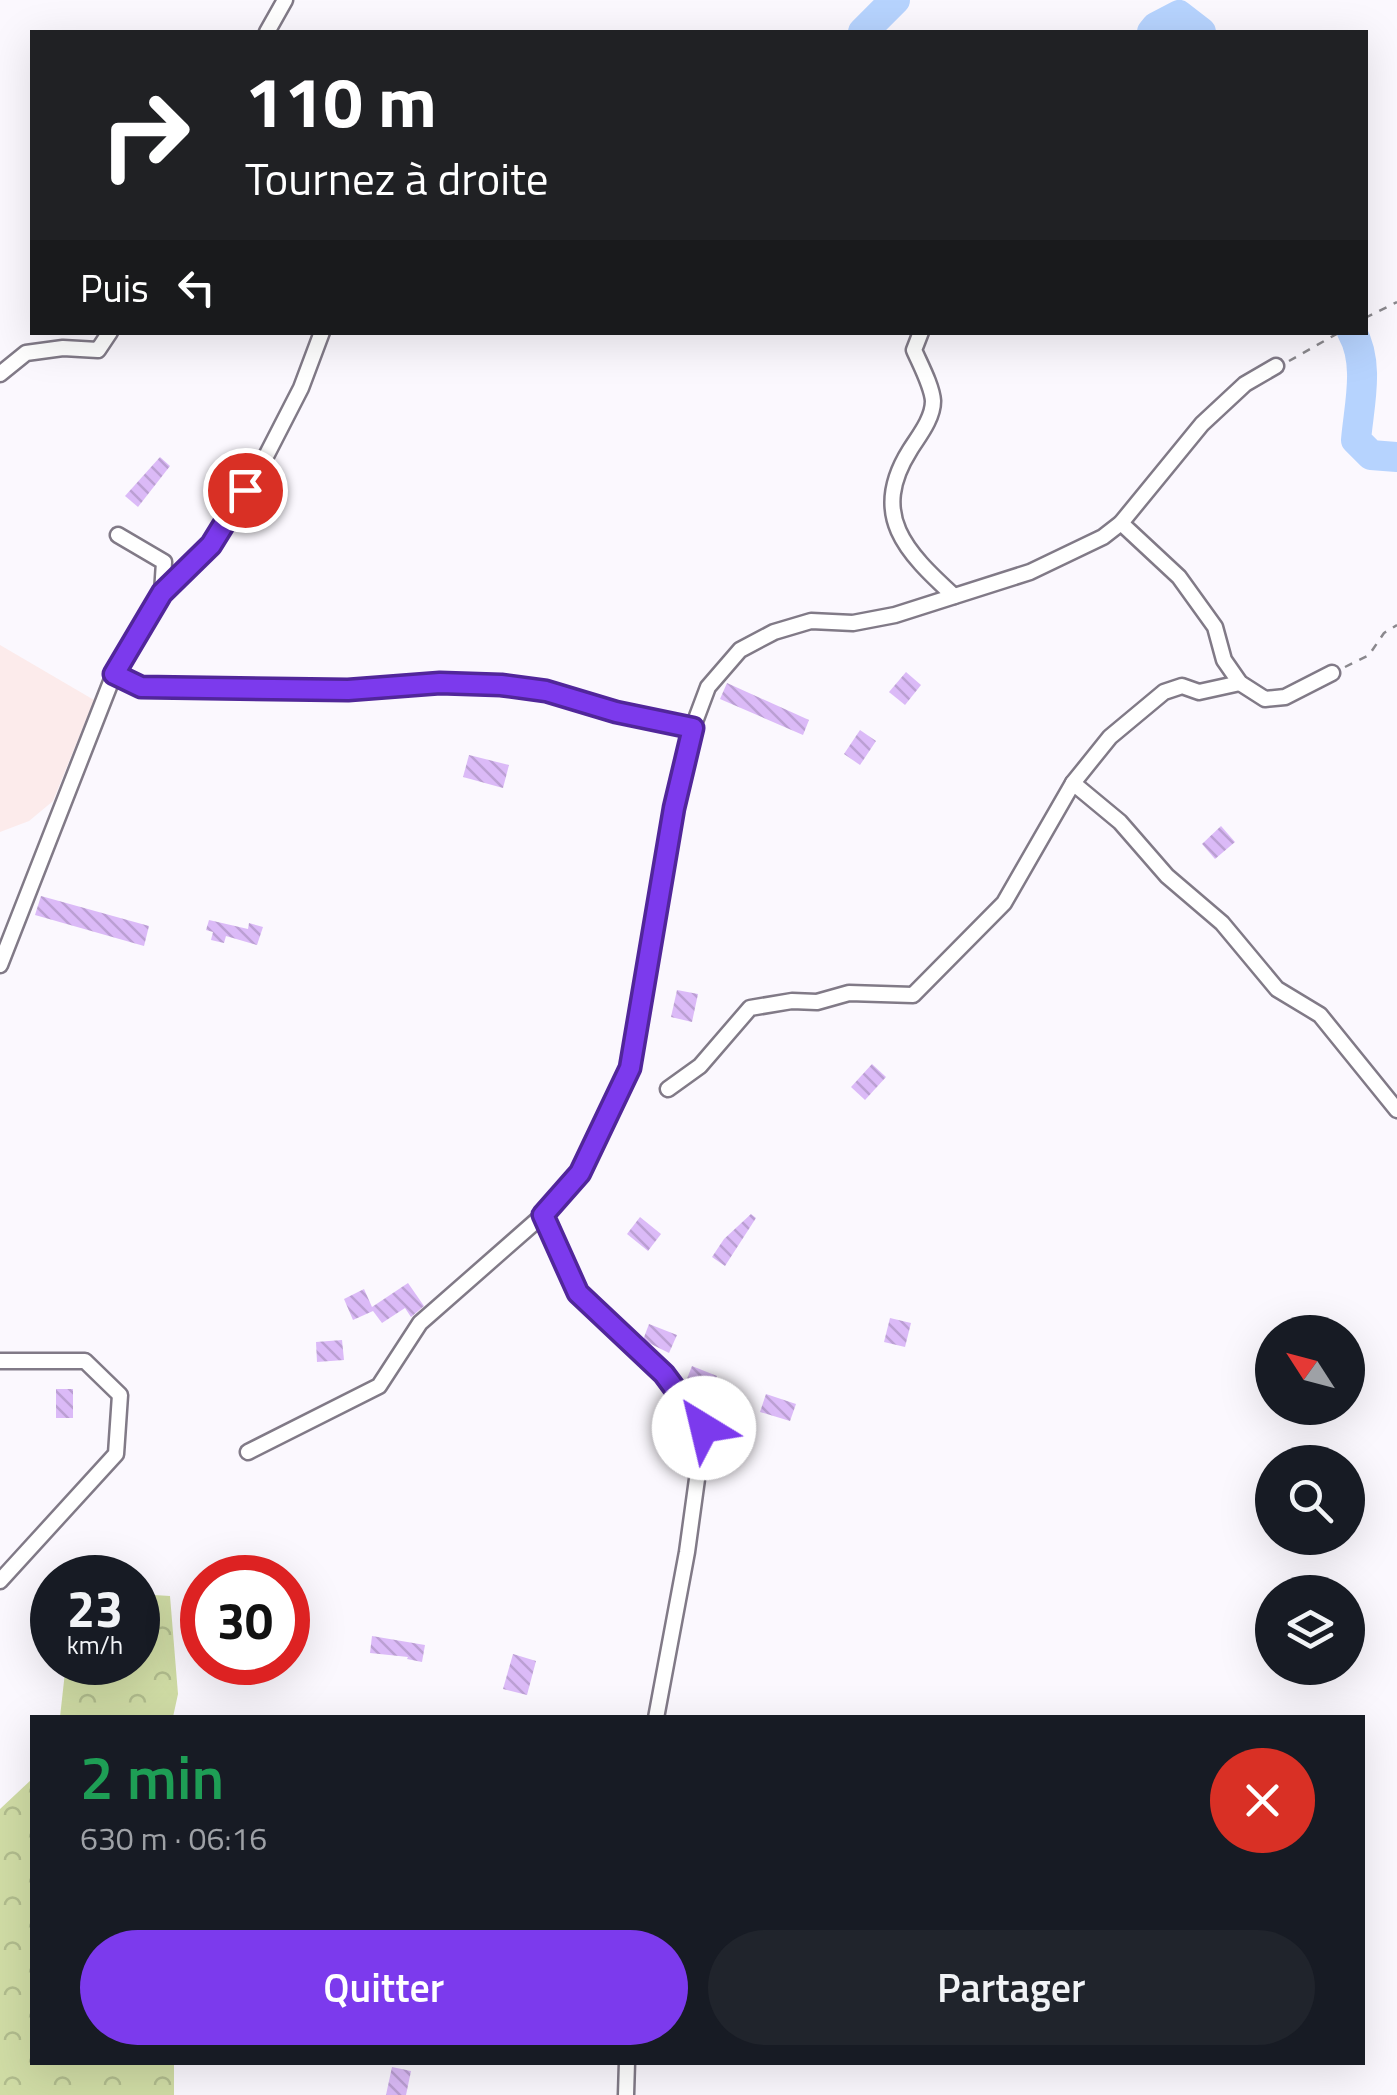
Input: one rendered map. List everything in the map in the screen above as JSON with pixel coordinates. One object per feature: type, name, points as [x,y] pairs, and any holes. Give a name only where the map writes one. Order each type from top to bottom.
[{"type":"street","points":[[268,30],[285,0]]},
{"type":"street","points":[[0,374],[26,353],[64,348],[98,350],[108,335]]},
{"type":"street","points":[[0,966],[114,674],[162,593],[211,545],[262,464],[301,388],[321,335]]},
{"type":"street","points":[[920,335],[914,350],[933,401],[926,425],[896,472],[892,518],[920,564],[954,596]]},
{"type":"street","points":[[248,1452],[380,1386],[420,1323],[543,1215],[580,1173],[630,1068],[674,808],[693,728],[708,687],[740,650],[774,632],[811,620],[853,622],[895,615],[1030,572],[1103,537],[1121,522],[1202,424],[1245,384],[1276,366]]},
{"type":"street","points":[[1121,522],[1179,577],[1216,627],[1224,660],[1240,683],[1266,699],[1285,697],[1332,673]]},
{"type":"street","points":[[118,535],[164,562],[162,593]]},
{"type":"street","points":[[114,674],[141,687],[348,690],[440,683],[501,685],[546,691],[616,712],[693,728]]},
{"type":"street","points":[[668,1089],[700,1066],[750,1008],[792,1001],[817,1002],[849,993],[913,994],[1004,903],[1073,783],[1110,738],[1164,692],[1182,686],[1199,692],[1240,683]]},
{"type":"street","points":[[1073,783],[1120,822],[1167,876],[1222,922],[1277,988],[1320,1015],[1397,1110]]},
{"type":"street","points":[[543,1215],[578,1293],[664,1374],[704,1428],[688,1552],[657,1715]]},
{"type":"street","points":[[0,1362],[86,1361],[120,1394],[116,1454],[0,1581]]},
{"type":"street","points":[[626,2095],[627,2065]]},
{"type":"path","points":[[1368,316],[1397,302]]},
{"type":"path","points":[[1292,359],[1335,335]]},
{"type":"path","points":[[1332,673],[1369,655],[1384,632],[1397,625]]},
{"type":"shaded area","points":[[0,645],[94,700],[53,801],[29,821],[0,832]]},
{"type":"green space","points":[[160,1595],[170,1596],[178,1694],[173,1715],[60,1715],[64,1685],[160,1685]]},
{"type":"green space","points":[[30,1781],[30,2065],[174,2065],[174,2095],[0,2095],[0,1809]]},
{"type":"building","points":[[160,457],[170,466],[138,507],[125,496]]},
{"type":"building","points":[[906,672],[921,685],[905,705],[889,692]]},
{"type":"building","points":[[727,683],[809,720],[803,735],[720,699]]},
{"type":"building","points":[[860,730],[876,741],[860,765],[844,754]]},
{"type":"building","points":[[469,755],[509,765],[503,788],[463,777]]},
{"type":"building","points":[[1221,826],[1235,842],[1215,859],[1202,844]]},
{"type":"building","points":[[41,896],[149,926],[144,946],[35,915]]},
{"type":"building","points":[[209,920],[248,929],[249,923],[263,927],[257,945],[226,936],[224,943],[211,940],[213,932],[206,930]]},
{"type":"building","points":[[677,990],[698,994],[692,1022],[671,1017]]},
{"type":"building","points":[[872,1064],[886,1077],[865,1100],[851,1087]]},
{"type":"building","points":[[751,1214],[756,1218],[725,1266],[712,1257],[724,1239]]},
{"type":"building","points":[[640,1217],[661,1234],[648,1251],[627,1234]]},
{"type":"building","points":[[408,1283],[424,1306],[411,1317],[405,1308],[382,1323],[373,1311],[353,1320],[344,1299],[364,1289],[372,1307]]},
{"type":"building","points":[[890,1318],[911,1323],[905,1347],[884,1342]]},
{"type":"building","points":[[649,1324],[677,1335],[669,1353],[643,1340]]},
{"type":"building","points":[[342,1340],[344,1360],[317,1362],[316,1342]]},
{"type":"building","points":[[692,1366],[717,1376],[711,1394],[685,1384]]},
{"type":"building","points":[[56,1389],[73,1389],[73,1418],[56,1418]]},
{"type":"building","points":[[766,1394],[796,1404],[790,1421],[760,1412]]},
{"type":"building","points":[[372,1636],[425,1645],[422,1662],[370,1653]]},
{"type":"building","points":[[513,1654],[536,1661],[527,1695],[503,1689]]},
{"type":"building","points":[[392,2067],[411,2071],[406,2095],[386,2095]]},
{"type":"waterway","points":[[865,30],[895,0]]},
{"type":"waterway","points":[[1154,30],[1179,15],[1198,30]]},
{"type":"waterway","points":[[1353,335],[1362,371],[1356,440],[1371,455],[1397,457]]},
{"type":"route","points":[[245,490],[211,545],[162,593],[114,674],[141,687],[348,690],[440,683],[501,685],[546,691],[616,712],[693,728],[674,808],[630,1068],[580,1173],[543,1215],[578,1293],[664,1374],[704,1428]]}]
